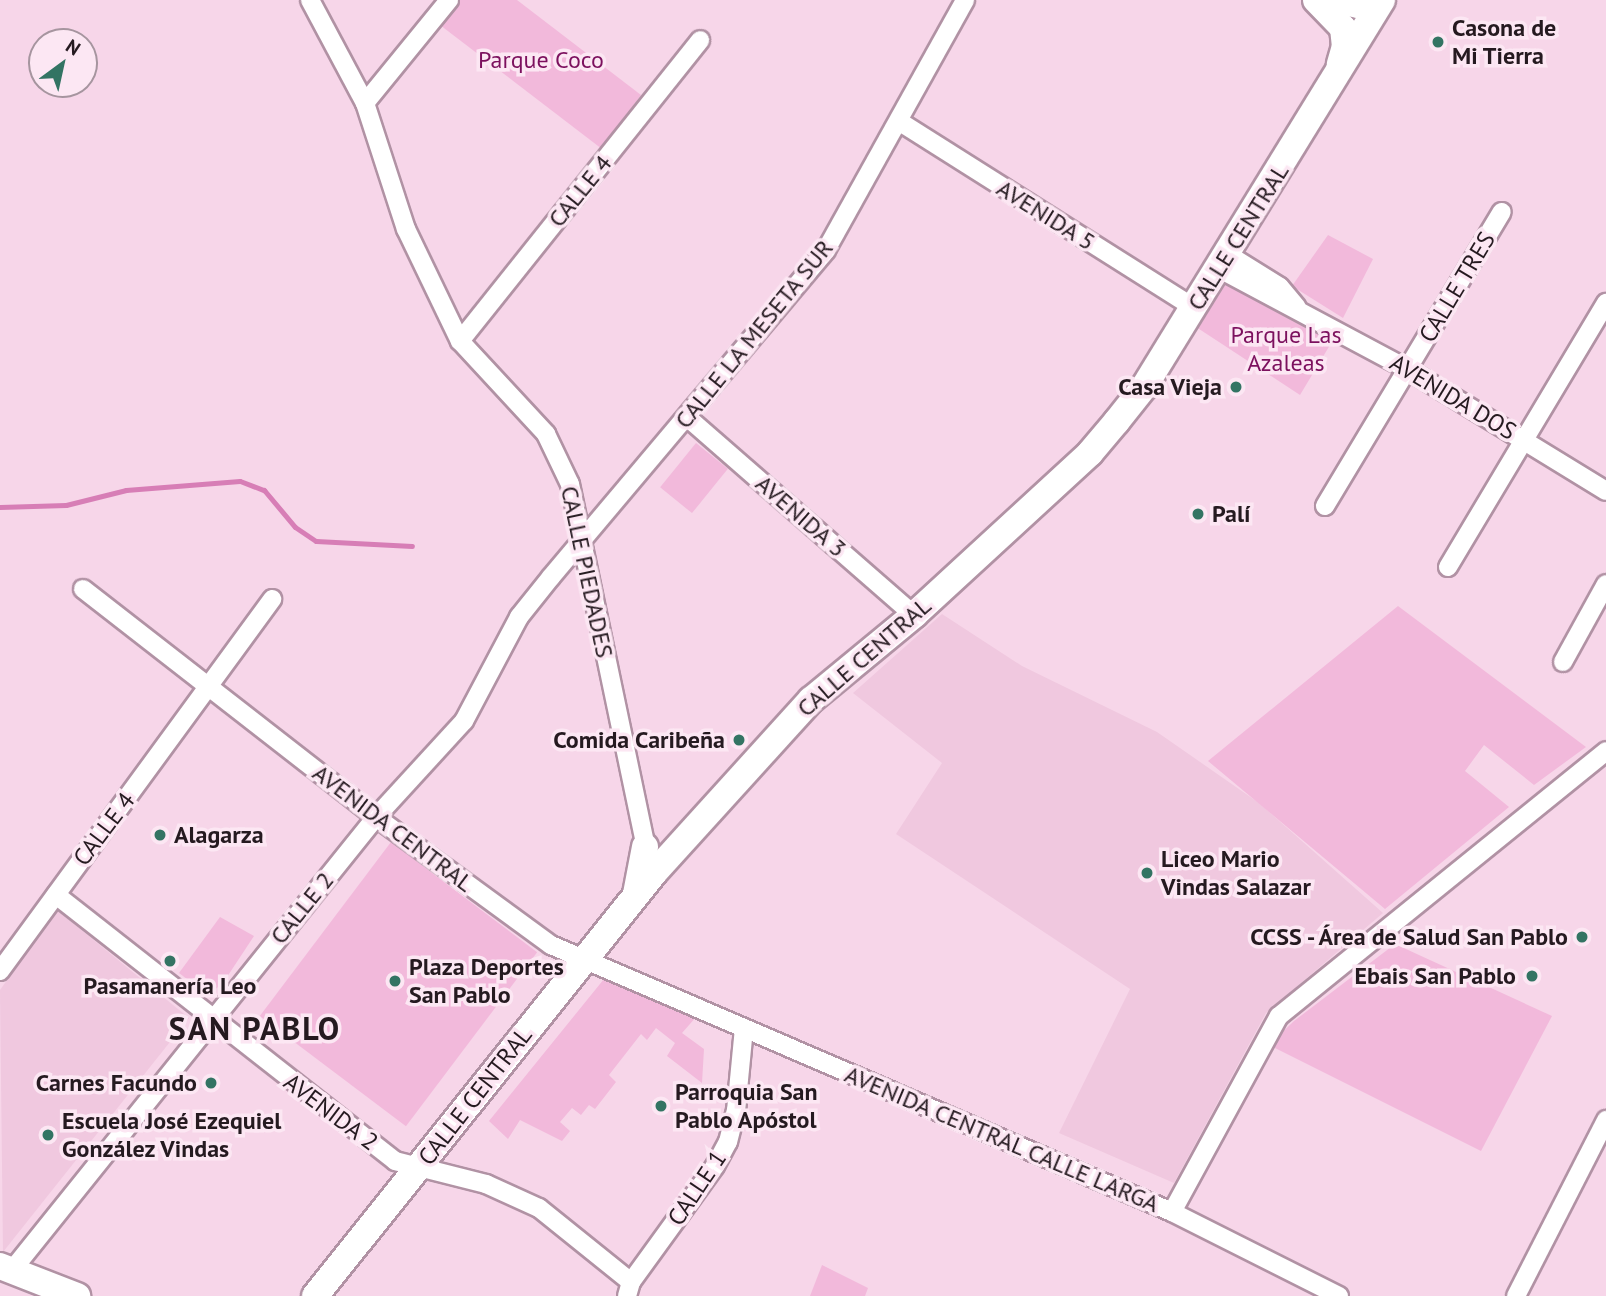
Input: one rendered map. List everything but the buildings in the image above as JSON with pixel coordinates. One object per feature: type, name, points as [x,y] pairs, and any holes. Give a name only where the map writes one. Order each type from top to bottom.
[{"type":"main road","points":[[1317,0],[1343,28],[1345,46],[1337,78]]},
{"type":"main road","points":[[1335,0],[1359,5],[1372,0]]},
{"type":"main road","name":"CALLE CENTRAL","points":[[315,1296],[654,873],[811,700],[914,615],[1090,453],[1144,387],[1337,78],[1382,0]]},
{"type":"main road","points":[[635,897],[645,847]]},
{"type":"main road","points":[[6,1267],[78,1296]]},
{"type":"street","name":"CALLE PIEDADES","points":[[310,0],[365,103],[406,229],[460,341],[546,434],[570,484],[645,847],[654,873]]},
{"type":"street","points":[[365,103],[449,0]]},
{"type":"street","name":"CALLE LA MESETA SUR","points":[[583,544],[826,250],[900,122],[965,0]]},
{"type":"street","name":"CALLE 4","points":[[460,341],[700,40]]},
{"type":"street","name":"AVENIDA 5","points":[[900,122],[1193,307]]},
{"type":"street","name":"CALLE TRES","points":[[1325,506],[1502,212]]},
{"type":"street","name":"AVENIDA DOS","points":[[1223,261],[1280,287],[1297,307],[1407,369],[1606,491]]},
{"type":"street","points":[[1448,567],[1606,303]]},
{"type":"street","name":"AVENIDA 3","points":[[688,418],[914,615]]},
{"type":"street","name":"CALLE 2","points":[[6,1267],[211,1021],[376,817],[464,721],[519,617],[583,544]]},
{"type":"street","points":[[1563,662],[1606,584]]},
{"type":"street","name":"AVENIDA CENTRAL","points":[[83,589],[376,817],[551,945],[583,959]]},
{"type":"street","name":"CALLE 4","points":[[0,971],[272,599]]},
{"type":"street","points":[[1172,1212],[1279,1016],[1606,751]]},
{"type":"street","name":"AVENIDA 2","points":[[55,894],[211,1021],[395,1161],[486,1184],[539,1208],[629,1289]]},
{"type":"street","name":"AVENIDA CENTRAL CALLE LARGA","points":[[583,959],[1172,1212],[1339,1296]]},
{"type":"street","name":"CALLE 1","points":[[629,1289],[728,1142],[739,1089],[744,1028]]},
{"type":"street","points":[[1516,1296],[1606,1121]]},
{"type":"shaded area","name":"Liceo Mario Vindas Salazar","points":[[942,614],[1022,666],[1157,732],[1259,803],[1383,913],[1266,1013],[1174,1183],[1059,1133],[1130,989],[896,834],[942,763],[853,693]]},
{"type":"shaded area","name":"Escuela José Ezequiel González Vindas","points":[[57,910],[189,1018],[3,1252],[0,990]]},
{"type":"green space","name":"Parque Coco","points":[[460,0],[517,0],[641,95],[602,149],[440,25]]},
{"type":"green space","points":[[1328,235],[1373,259],[1343,318],[1292,286]]},
{"type":"green space","name":"Parque Las Azaleas","points":[[1224,282],[1241,284],[1333,340],[1300,395],[1193,325]]},
{"type":"green space","points":[[696,443],[728,469],[692,513],[660,487]]},
{"type":"green space","points":[[1398,606],[1586,747],[1534,785],[1484,745],[1465,771],[1509,807],[1385,909],[1208,761]]},
{"type":"green space","name":"Plaza Deportes San Pablo","points":[[391,842],[537,952],[406,1126],[260,1016]]},
{"type":"green space","points":[[220,917],[254,936],[223,983],[208,995],[179,973]]},
{"type":"green space","points":[[1395,944],[1552,1016],[1481,1151],[1269,1045],[1294,1021]]},
{"type":"green space","points":[[613,978],[697,1016],[682,1033],[704,1049],[702,1083],[667,1056],[675,1043],[656,1028],[647,1040],[641,1034],[609,1075],[616,1082],[595,1109],[589,1105],[581,1115],[572,1108],[560,1122],[570,1131],[562,1141],[520,1120],[508,1139],[489,1121],[604,979]]},
{"type":"green space","points":[[822,1265],[868,1288],[865,1296],[810,1296]]},
{"type":"waterway","points":[[0,507],[66,505],[126,490],[240,481],[264,490],[295,527],[316,541],[412,546]]},
{"type":"place","name":"Casona de Mi Tierra","points":[[1438,42]]},
{"type":"place","name":"Casa Vieja","points":[[1236,387]]},
{"type":"place","name":"Palí","points":[[1198,514]]},
{"type":"place","name":"Comida Caribeña","points":[[739,740]]},
{"type":"place","name":"Alagarza","points":[[160,835]]},
{"type":"place","name":"Liceo Mario Vindas Salazar","points":[[1147,873]]},
{"type":"place","name":"CCSS - Área de Salud San Pablo","points":[[1582,937]]},
{"type":"place","name":"Pasamanería Leo","points":[[170,961]]},
{"type":"place","name":"Ebais San Pablo","points":[[1532,976]]},
{"type":"place","name":"Plaza Deportes San Pablo","points":[[395,981]]},
{"type":"place","name":"Carnes Facundo","points":[[211,1083]]},
{"type":"place","name":"Parroquia San Pablo Apóstol","points":[[661,1106]]},
{"type":"place","name":"Escuela José Ezequiel González Vindas","points":[[48,1135]]},
{"type":"district","name":"SAN PABLO","points":[[255,1028]]}]
